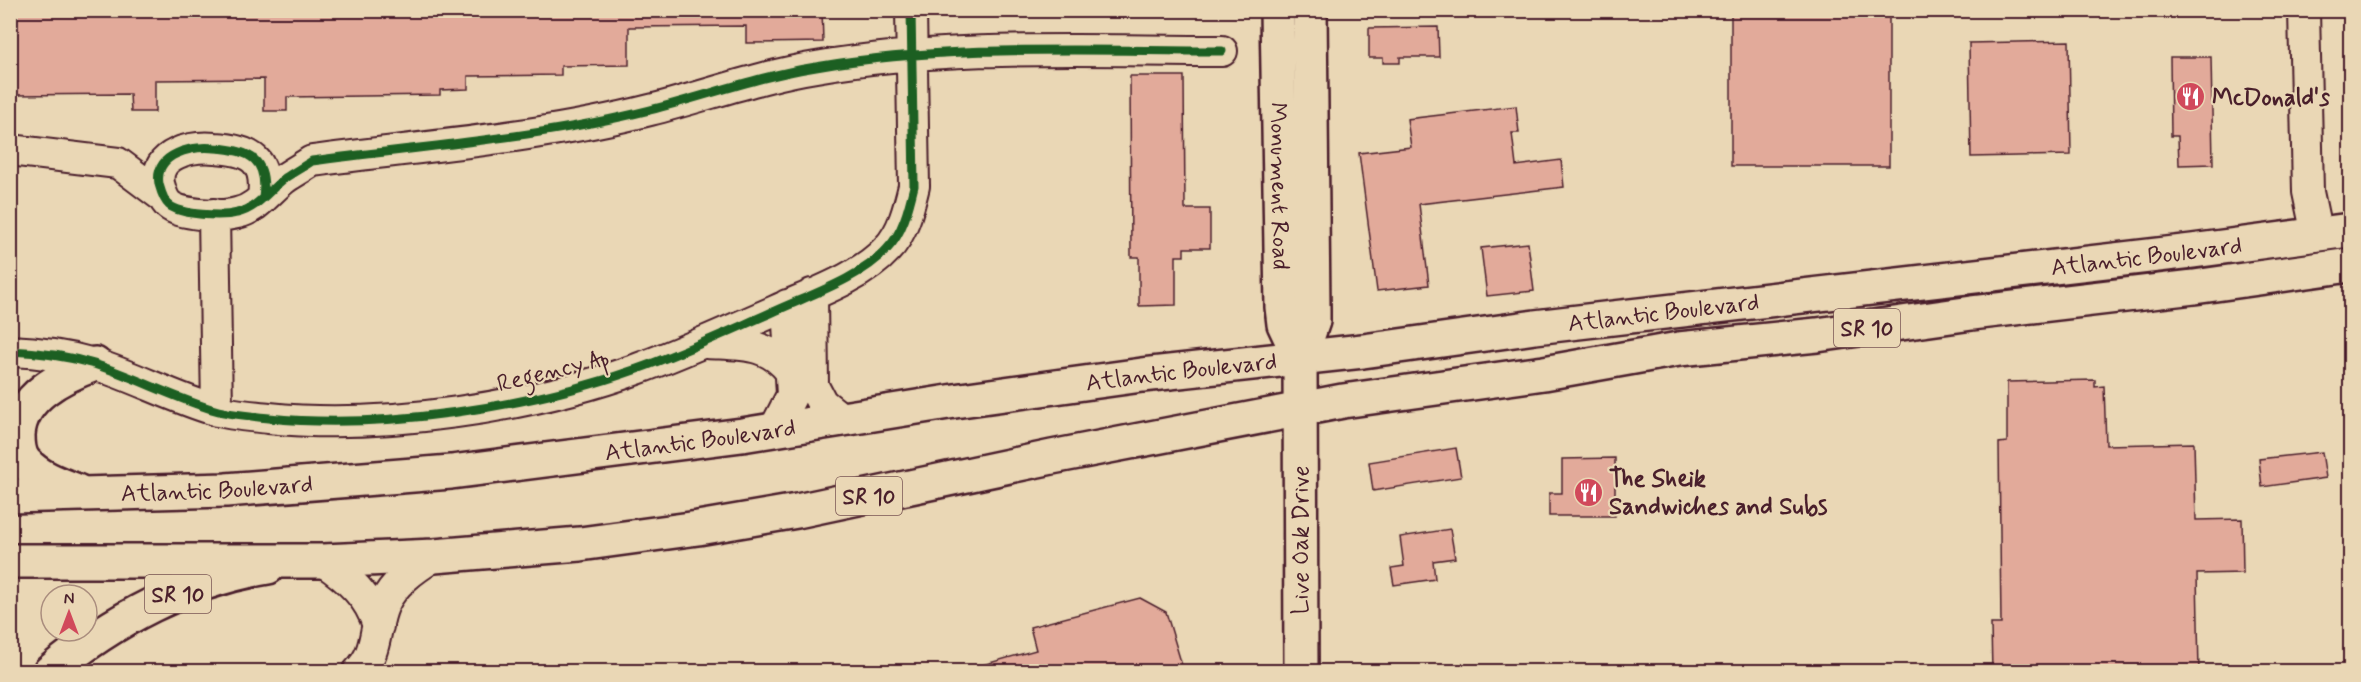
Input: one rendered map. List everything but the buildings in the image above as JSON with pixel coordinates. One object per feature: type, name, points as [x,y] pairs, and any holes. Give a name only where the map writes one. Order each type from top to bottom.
[{"type":"main road","name":"Monument Road","points":[[1277,10],[1282,307],[1284,324],[1300,358]]},
{"type":"main road","name":"Monument Road","points":[[1300,408],[1300,358],[1313,321],[1310,10]]},
{"type":"main road","name":"Atlantic Boulevard","points":[[10,496],[238,489],[377,479],[559,459],[774,430],[1106,380],[2350,230]]},
{"type":"main road","name":"Atlantic Boulevard","points":[[50,672],[119,622],[188,590],[247,571],[278,565],[434,556],[580,544],[734,522],[1300,408],[1544,373],[1679,349],[1817,335],[2350,265]]},
{"type":"main road","points":[[1972,313],[1981,288],[2009,284],[2016,270]]},
{"type":"main road","points":[[84,494],[42,477],[24,461],[18,446],[19,423],[30,404],[52,383],[95,364]]},
{"type":"main road","name":"Live Oak Drive","points":[[1300,408],[1301,672]]},
{"type":"main road","name":"Atlantic Boulevard","points":[[10,561],[323,561]]},
{"type":"street","name":"Regency Ap","points":[[10,351],[40,353],[95,364],[217,411],[312,422],[405,417],[461,411],[572,389],[635,369],[800,300],[868,267],[889,248],[901,228],[914,186],[911,10]]},
{"type":"street","points":[[2304,10],[2308,192],[2317,234]]},
{"type":"street","points":[[254,159],[294,158],[312,161],[569,126],[650,110],[747,81],[796,71],[911,55],[946,52],[1222,51]]},
{"type":"street","points":[[10,150],[118,162],[171,156],[182,151],[207,147],[243,152],[254,159],[261,168],[265,180],[263,198]]},
{"type":"street","points":[[162,196],[159,182],[160,169],[171,156]]},
{"type":"street","points":[[118,162],[162,196],[170,205],[190,212],[214,214],[237,213],[251,207],[284,179],[312,161]]},
{"type":"street","points":[[214,214],[217,411]]},
{"type":"street","points":[[774,430],[792,395],[791,372],[800,300]]},
{"type":"street","points":[[800,300],[813,386],[822,403],[842,419]]},
{"type":"street","points":[[704,342],[751,346],[768,350],[781,358],[791,372]]},
{"type":"street","points":[[358,672],[374,650],[384,605],[394,588],[417,567],[434,556]]},
{"type":"street","points":[[323,561],[358,590],[369,605],[378,626]]},
{"type":"cycle path","points":[[10,351],[53,355],[94,364],[222,412],[313,421],[407,418],[456,412],[551,394],[596,383],[637,369],[834,285],[863,269],[893,243],[905,219],[914,186],[911,10]]},
{"type":"cycle path","points":[[263,198],[264,185],[263,174],[260,166],[238,151],[206,148],[186,150],[168,158],[159,173],[159,184],[169,205],[183,211],[202,214],[230,214],[251,208],[262,198],[285,178],[312,161],[567,128],[650,110],[753,81],[816,67],[866,60],[968,52],[1222,51]]},
{"type":"place","name":"McDonald's","points":[[2191,97]]},
{"type":"place","name":"The Sheik Sandwiches and Subs","points":[[1588,492]]}]
